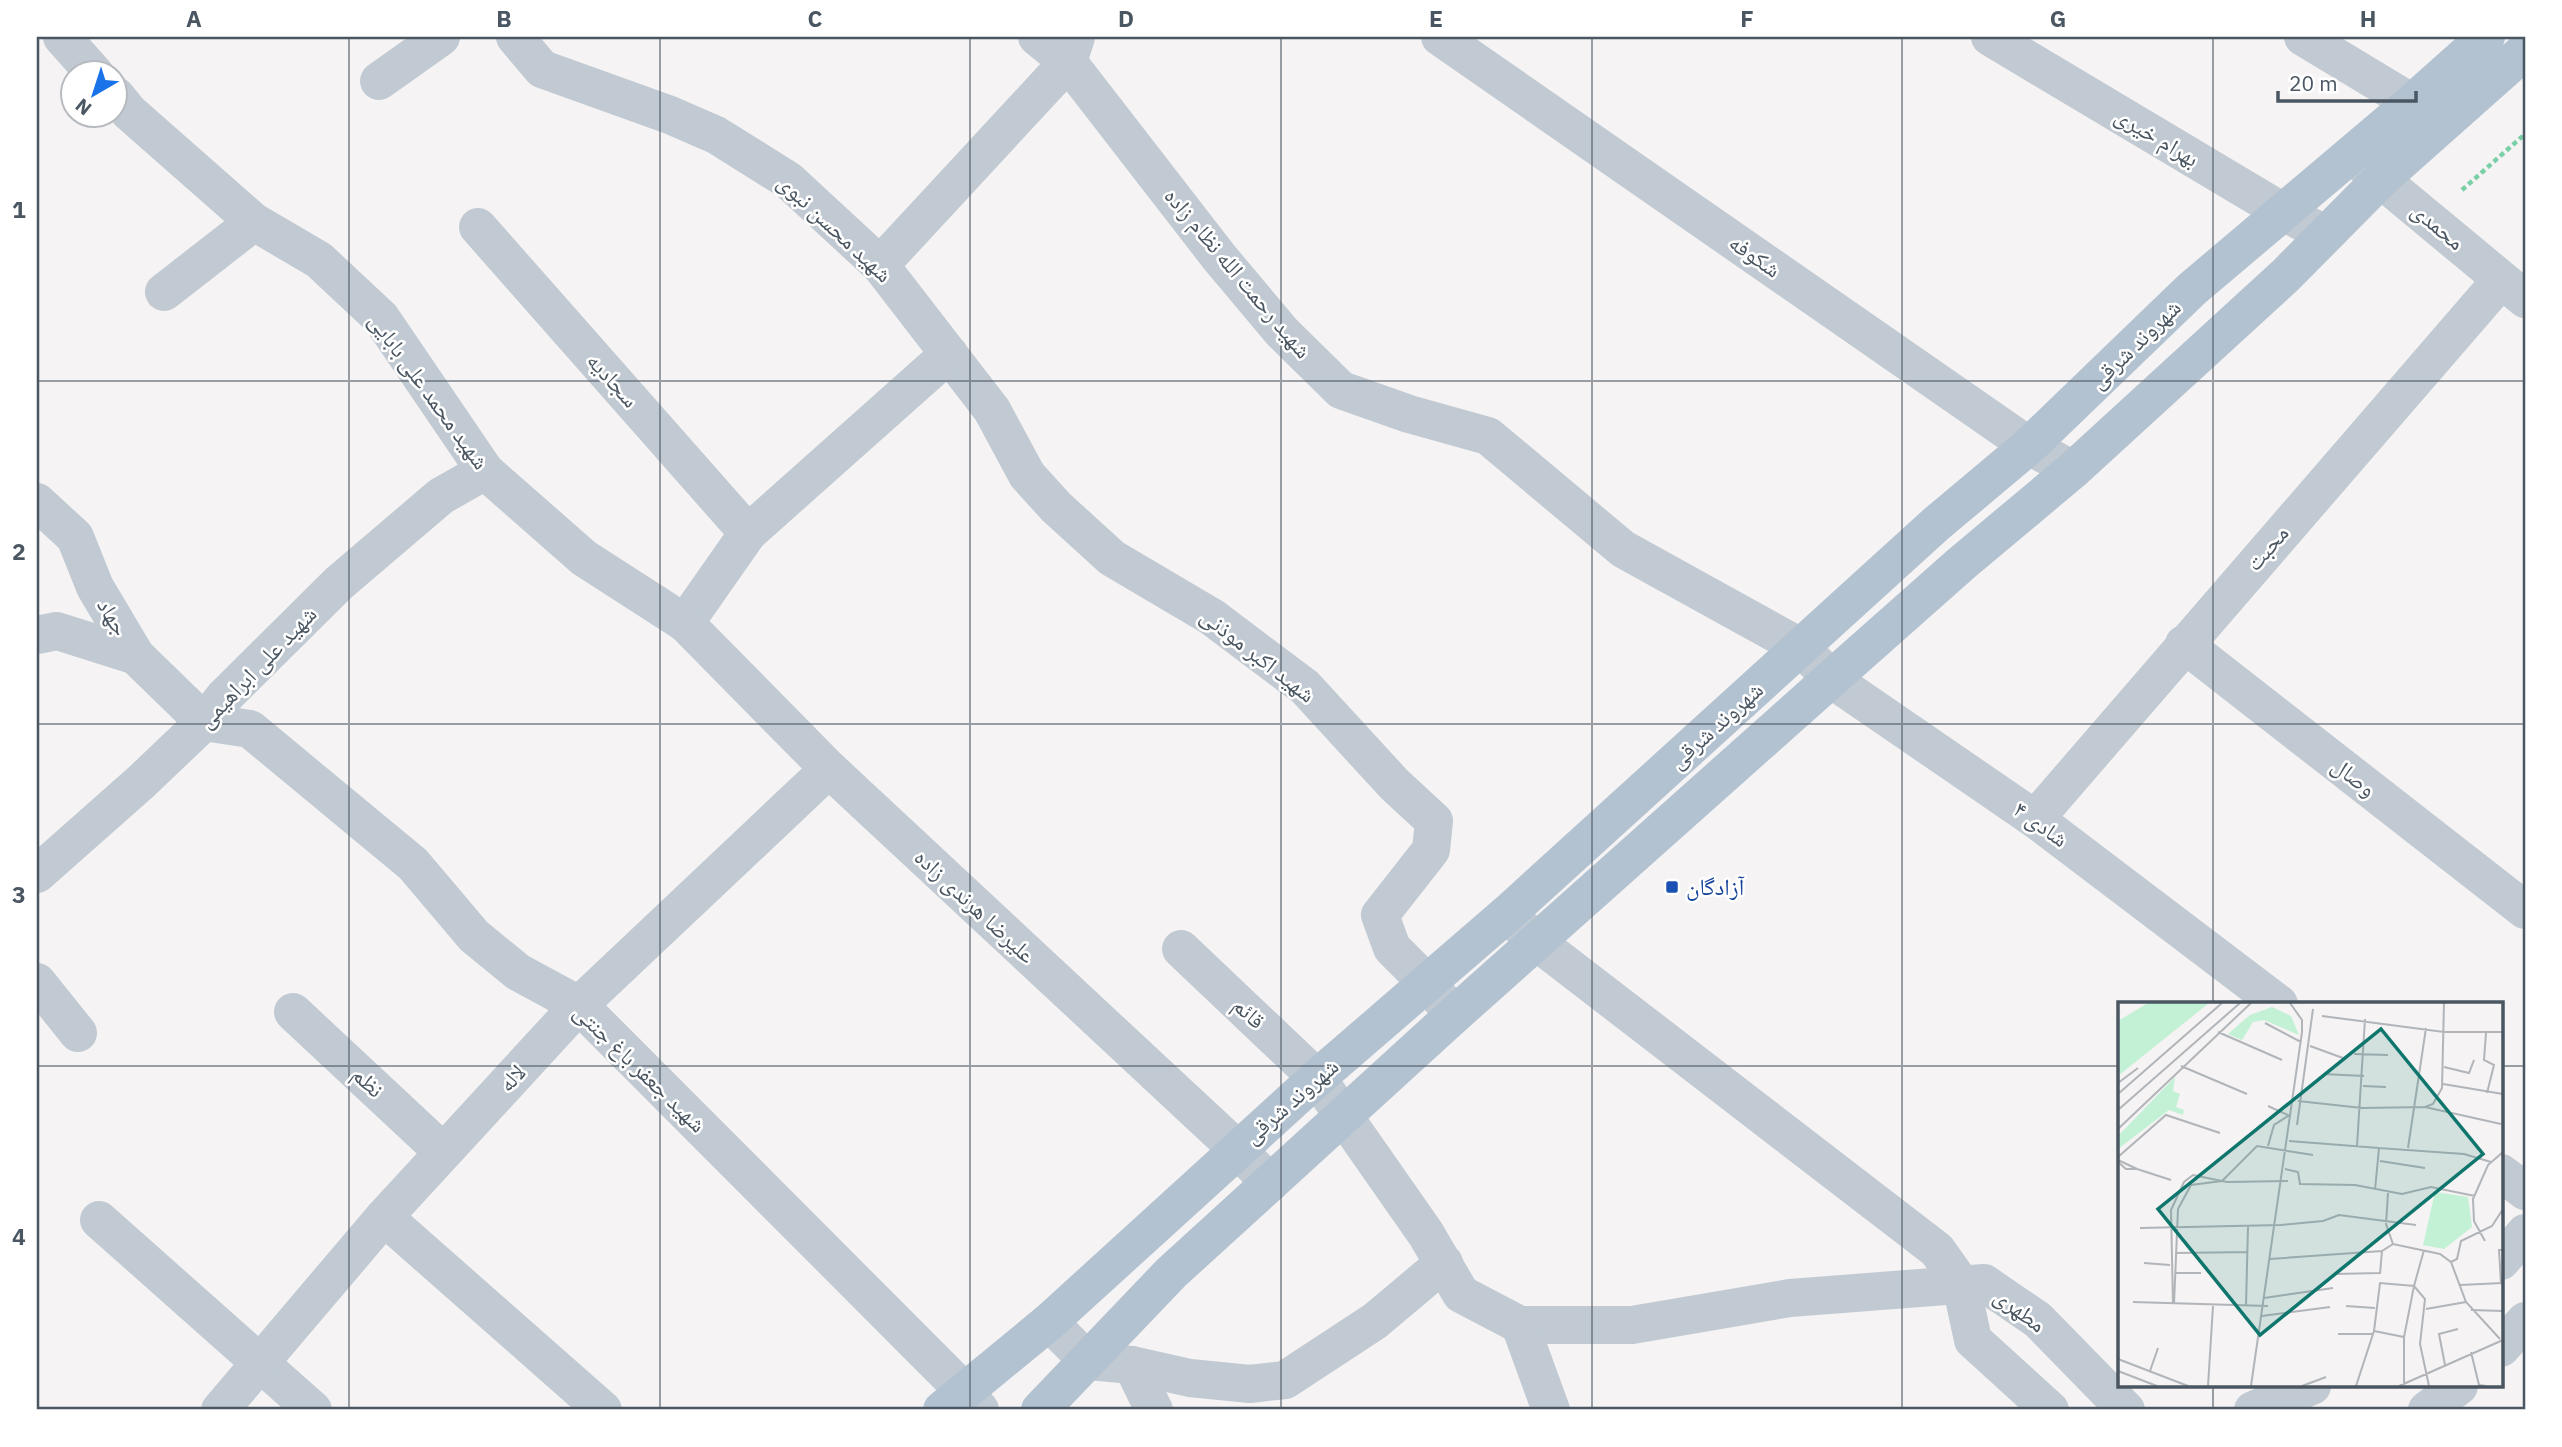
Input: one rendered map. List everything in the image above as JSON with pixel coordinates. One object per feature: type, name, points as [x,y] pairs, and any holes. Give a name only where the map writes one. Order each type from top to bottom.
[{"type":"main road","name":"شهروند شرقی","points":[[962,1404],[1237,1149],[1507,914],[1936,524],[2029,446],[2192,289],[2486,37]]},
{"type":"main road","name":"شهروند شرقی","points":[[1040,1410],[1171,1273],[1343,1115],[1962,563],[2073,470],[2286,275],[2382,178],[2525,51]]},
{"type":"street","points":[[62,37],[83,60]]},
{"type":"street","points":[[379,81],[441,37]]},
{"type":"street","name":"شهید محسن نبوی","points":[[515,37],[542,69],[670,115],[716,135],[788,180],[880,265],[949,354]]},
{"type":"street","name":"شهید رحمت الله نظام زاده","points":[[1038,37],[1072,49],[1219,257],[1282,332],[1341,390],[1409,414],[1488,436],[1623,549],[1802,648]]},
{"type":"street","name":"شکوفه","points":[[1440,37],[2029,446],[2073,470]]},
{"type":"street","name":"بهرام خیری","points":[[1990,37],[2283,212],[2325,234]]},
{"type":"street","points":[[2303,37],[2445,123]]},
{"type":"street","points":[[880,265],[1072,49]]},
{"type":"street","name":"شهید محمد علی بابایی","points":[[130,110],[254,222],[319,260],[381,318],[485,471],[584,558],[685,623]]},
{"type":"street","name":"محمدی","points":[[2350,154],[2513,289]]},
{"type":"street","points":[[164,292],[254,222]]},
{"type":"street","name":"سجادیه","points":[[478,228],[748,533]]},
{"type":"street","name":"محبت","points":[[2035,819],[2184,644],[2513,289]]},
{"type":"street","points":[[685,623],[748,533],[949,354]]},
{"type":"street","name":"شهید اکبر موذنی","points":[[949,354],[992,410],[1027,475],[1056,507],[1112,558],[1212,617],[1305,687],[1394,784],[1434,821],[1431,850],[1380,915],[1392,948],[1454,1015]]},
{"type":"street","name":"شهید علی ابراهیمی","points":[[37,874],[204,722],[224,697],[339,583],[441,496],[485,471]]},
{"type":"street","name":"جهاد","points":[[37,502],[75,537],[95,587],[136,656],[204,722]]},
{"type":"street","name":"علیرضا هرندی زاده","points":[[685,623],[829,769],[1237,1149],[1270,1184]]},
{"type":"street","points":[[37,635],[57,631],[136,656]]},
{"type":"street","name":"وصال","points":[[2184,644],[2525,910]]},
{"type":"street","name":"شادی ۴","points":[[1802,648],[1831,679],[2035,819],[2276,1002]]},
{"type":"street","name":"شهید جعفر باغ جنتی","points":[[204,722],[250,729],[413,864],[474,936],[518,972],[579,1005],[962,1404]]},
{"type":"street","name":"لاله","points":[[220,1410],[383,1217],[579,1005],[829,769]]},
{"type":"street","points":[[1507,914],[1538,943],[1937,1250],[1961,1284]]},
{"type":"street","name":"قائم","points":[[1181,949],[1317,1078],[1426,1234],[1461,1294],[1520,1325]]},
{"type":"street","points":[[37,982],[78,1033]]},
{"type":"street","name":"نظم","points":[[293,1012],[443,1152]]},
{"type":"street","points":[[2502,1173],[2525,1191]]},
{"type":"street","points":[[383,1217],[604,1410]]},
{"type":"street","points":[[99,1220],[313,1410]]},
{"type":"street","points":[[2502,1260],[2525,1233]]},
{"type":"street","points":[[1049,1322],[1088,1361],[1132,1365],[1190,1378],[1250,1384],[1285,1380],[1375,1321],[1444,1263]]},
{"type":"street","name":"مطهری","points":[[2050,1410],[1973,1340],[1961,1284],[1984,1283],[2038,1320],[2126,1410]]},
{"type":"street","points":[[1551,1410],[1520,1325],[1632,1325],[1790,1298],[1961,1284]]},
{"type":"street","points":[[2502,1347],[2525,1321]]},
{"type":"street","points":[[1132,1365],[1154,1410]]},
{"type":"street","points":[[2253,1410],[2307,1388]]},
{"type":"street","points":[[2427,1410],[2456,1388]]},
{"type":"path","points":[[2430,219],[2525,134]]},
{"type":"place","name":"آزادگان","points":[[1672,887]]}]
